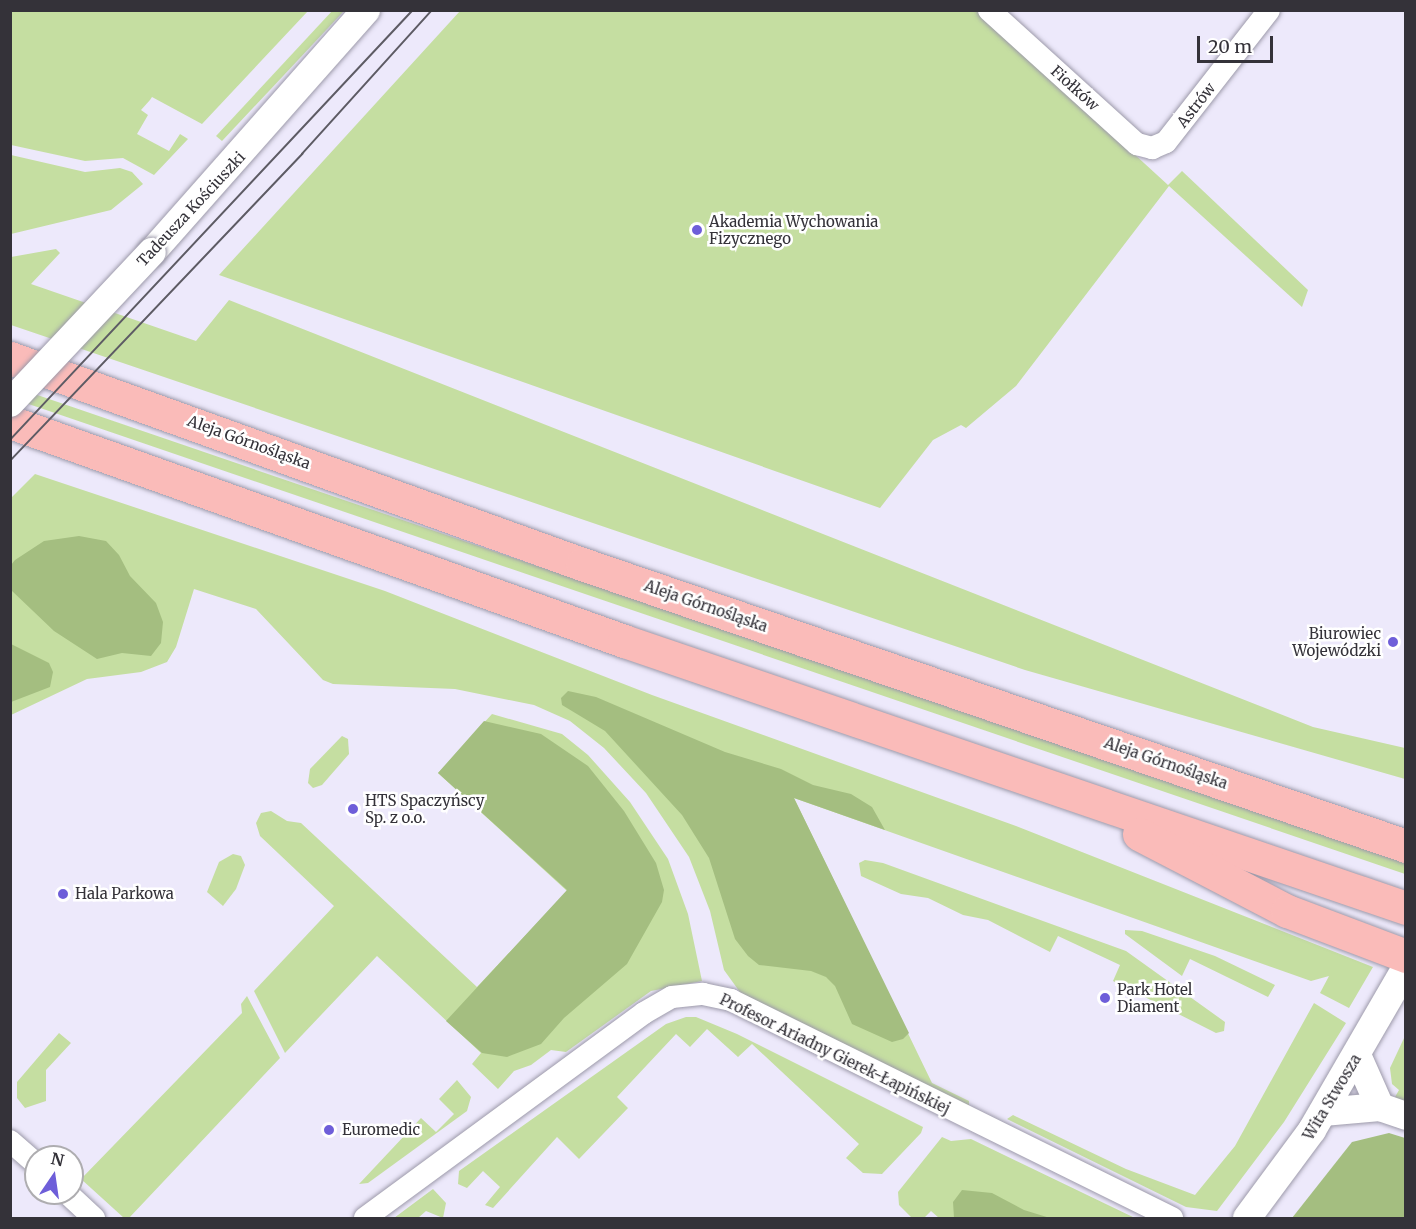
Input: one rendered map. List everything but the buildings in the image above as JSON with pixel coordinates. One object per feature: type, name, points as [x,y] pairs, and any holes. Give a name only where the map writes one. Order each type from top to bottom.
[{"type":"highway","name":"Aleja Górnośląska","points":[[10,358],[582,564],[1406,846]]},
{"type":"highway","points":[[10,422],[504,595],[624,641],[1406,908]]},
{"type":"highway","points":[[1042,784],[1287,911],[1406,956]]},
{"type":"street","name":"Tadeusza Kościuszki","points":[[10,403],[152,252],[366,10]]},
{"type":"street","name":"Fiołków","points":[[989,10],[1137,144],[1152,148],[1166,142]]},
{"type":"street","name":"Astrów","points":[[1166,142],[1269,10]]},
{"type":"street","name":"Wita Stwosza","points":[[1247,1218],[1323,1112],[1400,978]]},
{"type":"street","name":"Profesor Ariadny Gierek-Łapińskiej","points":[[365,1218],[644,1013],[672,997],[690,994],[731,1000],[1172,1218]]},
{"type":"street","points":[[1356,1055],[1393,1112]]},
{"type":"street","points":[[1323,1112],[1393,1112]]},
{"type":"street","points":[[10,1141],[24,1153]]},
{"type":"street","points":[[80,1205],[94,1218]]},
{"type":"green space","points":[[11,10],[308,11],[202,124],[152,97],[141,110],[148,115],[137,134],[169,151],[180,134],[188,139],[154,175],[123,158],[85,161],[11,145]]},
{"type":"green space","points":[[333,10],[344,11],[222,141],[216,136]]},
{"type":"green space","name":"Akademia Wychowania Fizycznego","points":[[977,10],[1168,185],[1182,171],[1308,290],[1302,307],[1169,186],[1016,386],[966,428],[961,425],[933,440],[880,508],[219,275],[460,11]]},
{"type":"green space","points":[[11,155],[85,172],[120,168],[132,172],[143,184],[111,210],[11,234]]},
{"type":"green space","points":[[56,249],[60,253],[31,284],[196,341],[229,300],[1313,727],[1405,748],[1405,779],[1025,670],[11,325],[11,257]]},
{"type":"green space","points":[[11,386],[1405,863],[1405,874],[11,398]]},
{"type":"green space","points":[[35,474],[385,591],[652,695],[1016,826],[1373,967],[1349,1008],[1320,993],[1329,976],[1311,981],[794,798],[932,1083],[969,1101],[969,1106],[742,995],[724,970],[710,911],[689,857],[646,793],[604,748],[570,721],[534,705],[455,689],[333,684],[323,680],[256,609],[194,589],[176,647],[167,662],[141,672],[87,679],[11,715],[11,498]]},
{"type":"green space","points":[[79,536],[106,541],[119,555],[130,576],[156,603],[163,622],[161,643],[151,656],[122,653],[97,659],[54,631],[11,590],[11,565],[15,560],[44,541]]},
{"type":"green space","points":[[11,644],[49,663],[53,672],[50,687],[11,702]]},
{"type":"green space","points":[[568,691],[596,697],[725,752],[781,769],[813,785],[851,794],[872,807],[885,830],[794,798],[909,1033],[903,1039],[892,1042],[852,1024],[835,986],[826,977],[811,971],[759,965],[748,956],[735,939],[709,858],[682,815],[605,731],[562,705],[561,698]]},
{"type":"green space","points":[[492,714],[562,734],[588,755],[630,802],[668,859],[688,914],[702,981],[651,991],[566,1052],[551,1050],[531,1065],[514,1071],[498,1089],[472,1064],[481,1053],[377,956],[285,1053],[254,991],[334,906],[260,836],[256,823],[261,813],[271,811],[287,821],[301,823],[477,987],[567,891],[438,773]]},
{"type":"green space","points":[[484,721],[541,734],[588,766],[624,811],[656,863],[664,890],[662,902],[627,964],[564,1018],[541,1044],[507,1057],[482,1053],[446,1021],[567,890],[438,773]]},
{"type":"green space","points":[[342,736],[348,739],[349,754],[322,785],[313,788],[308,783],[310,769]]},
{"type":"green space","points":[[233,854],[241,856],[245,865],[236,889],[223,906],[207,892],[219,862]]},
{"type":"green space","points":[[865,860],[883,863],[1126,951],[1225,1022],[1224,1031],[1216,1033],[1113,981],[1120,965],[1058,936],[1050,952],[988,920],[963,915],[928,898],[901,894],[861,876],[859,863]]},
{"type":"green space","points":[[1125,930],[1142,931],[1215,956],[1275,985],[1268,997],[1190,959],[1182,976],[1125,934]]},
{"type":"green space","points":[[247,996],[280,1058],[129,1218],[124,1218],[84,1182],[84,1176],[242,1013],[241,1004]]},
{"type":"green space","points":[[1314,1003],[1346,1023],[1284,1122],[1217,1211],[1186,1207],[1007,1119],[1013,1115],[1126,1169],[1195,1195],[1235,1146]]},
{"type":"green space","points":[[686,1017],[696,1017],[737,1034],[923,1127],[921,1133],[882,1174],[863,1173],[846,1158],[859,1144],[752,1044],[738,1057],[707,1029],[690,1047],[676,1034],[617,1097],[628,1108],[579,1159],[557,1137],[493,1208],[485,1205],[500,1187],[483,1171],[467,1188],[458,1184],[459,1171],[666,1024]]},
{"type":"green space","points":[[59,1033],[71,1043],[46,1070],[46,1101],[25,1108],[17,1098],[17,1082]]},
{"type":"green space","points":[[1405,1036],[1405,1103],[1395,1097],[1399,1090],[1392,1084],[1390,1068]]},
{"type":"green space","points":[[457,1080],[471,1097],[467,1111],[368,1183],[359,1184],[421,1118],[436,1132],[454,1114],[439,1099]]},
{"type":"green space","points":[[1389,1133],[1405,1138],[1405,1218],[1292,1218],[1352,1142]]},
{"type":"green space","points":[[942,1137],[951,1141],[971,1139],[1135,1218],[939,1218],[931,1211],[924,1218],[912,1218],[899,1205],[898,1192]]},
{"type":"green space","points":[[433,1189],[446,1203],[443,1218],[426,1211],[418,1218],[394,1218]]},
{"type":"green space","points":[[962,1190],[992,1193],[1024,1210],[1050,1218],[954,1218],[953,1202]]},
{"type":"tram line","points":[[10,440],[413,10]]},
{"type":"tram line","points":[[10,461],[302,154],[432,10]]},
{"type":"place","name":"Akademia Wychowania Fizycznego","points":[[697,230]]},
{"type":"place","name":"Biurowiec Wojewódzki","points":[[1393,642]]},
{"type":"place","name":"HTS Spaczyńscy Sp. z o.o.","points":[[353,809]]},
{"type":"place","name":"Hala Parkowa","points":[[63,894]]},
{"type":"place","name":"Park Hotel Diament","points":[[1105,998]]},
{"type":"place","name":"Euromedic","points":[[329,1130]]}]
